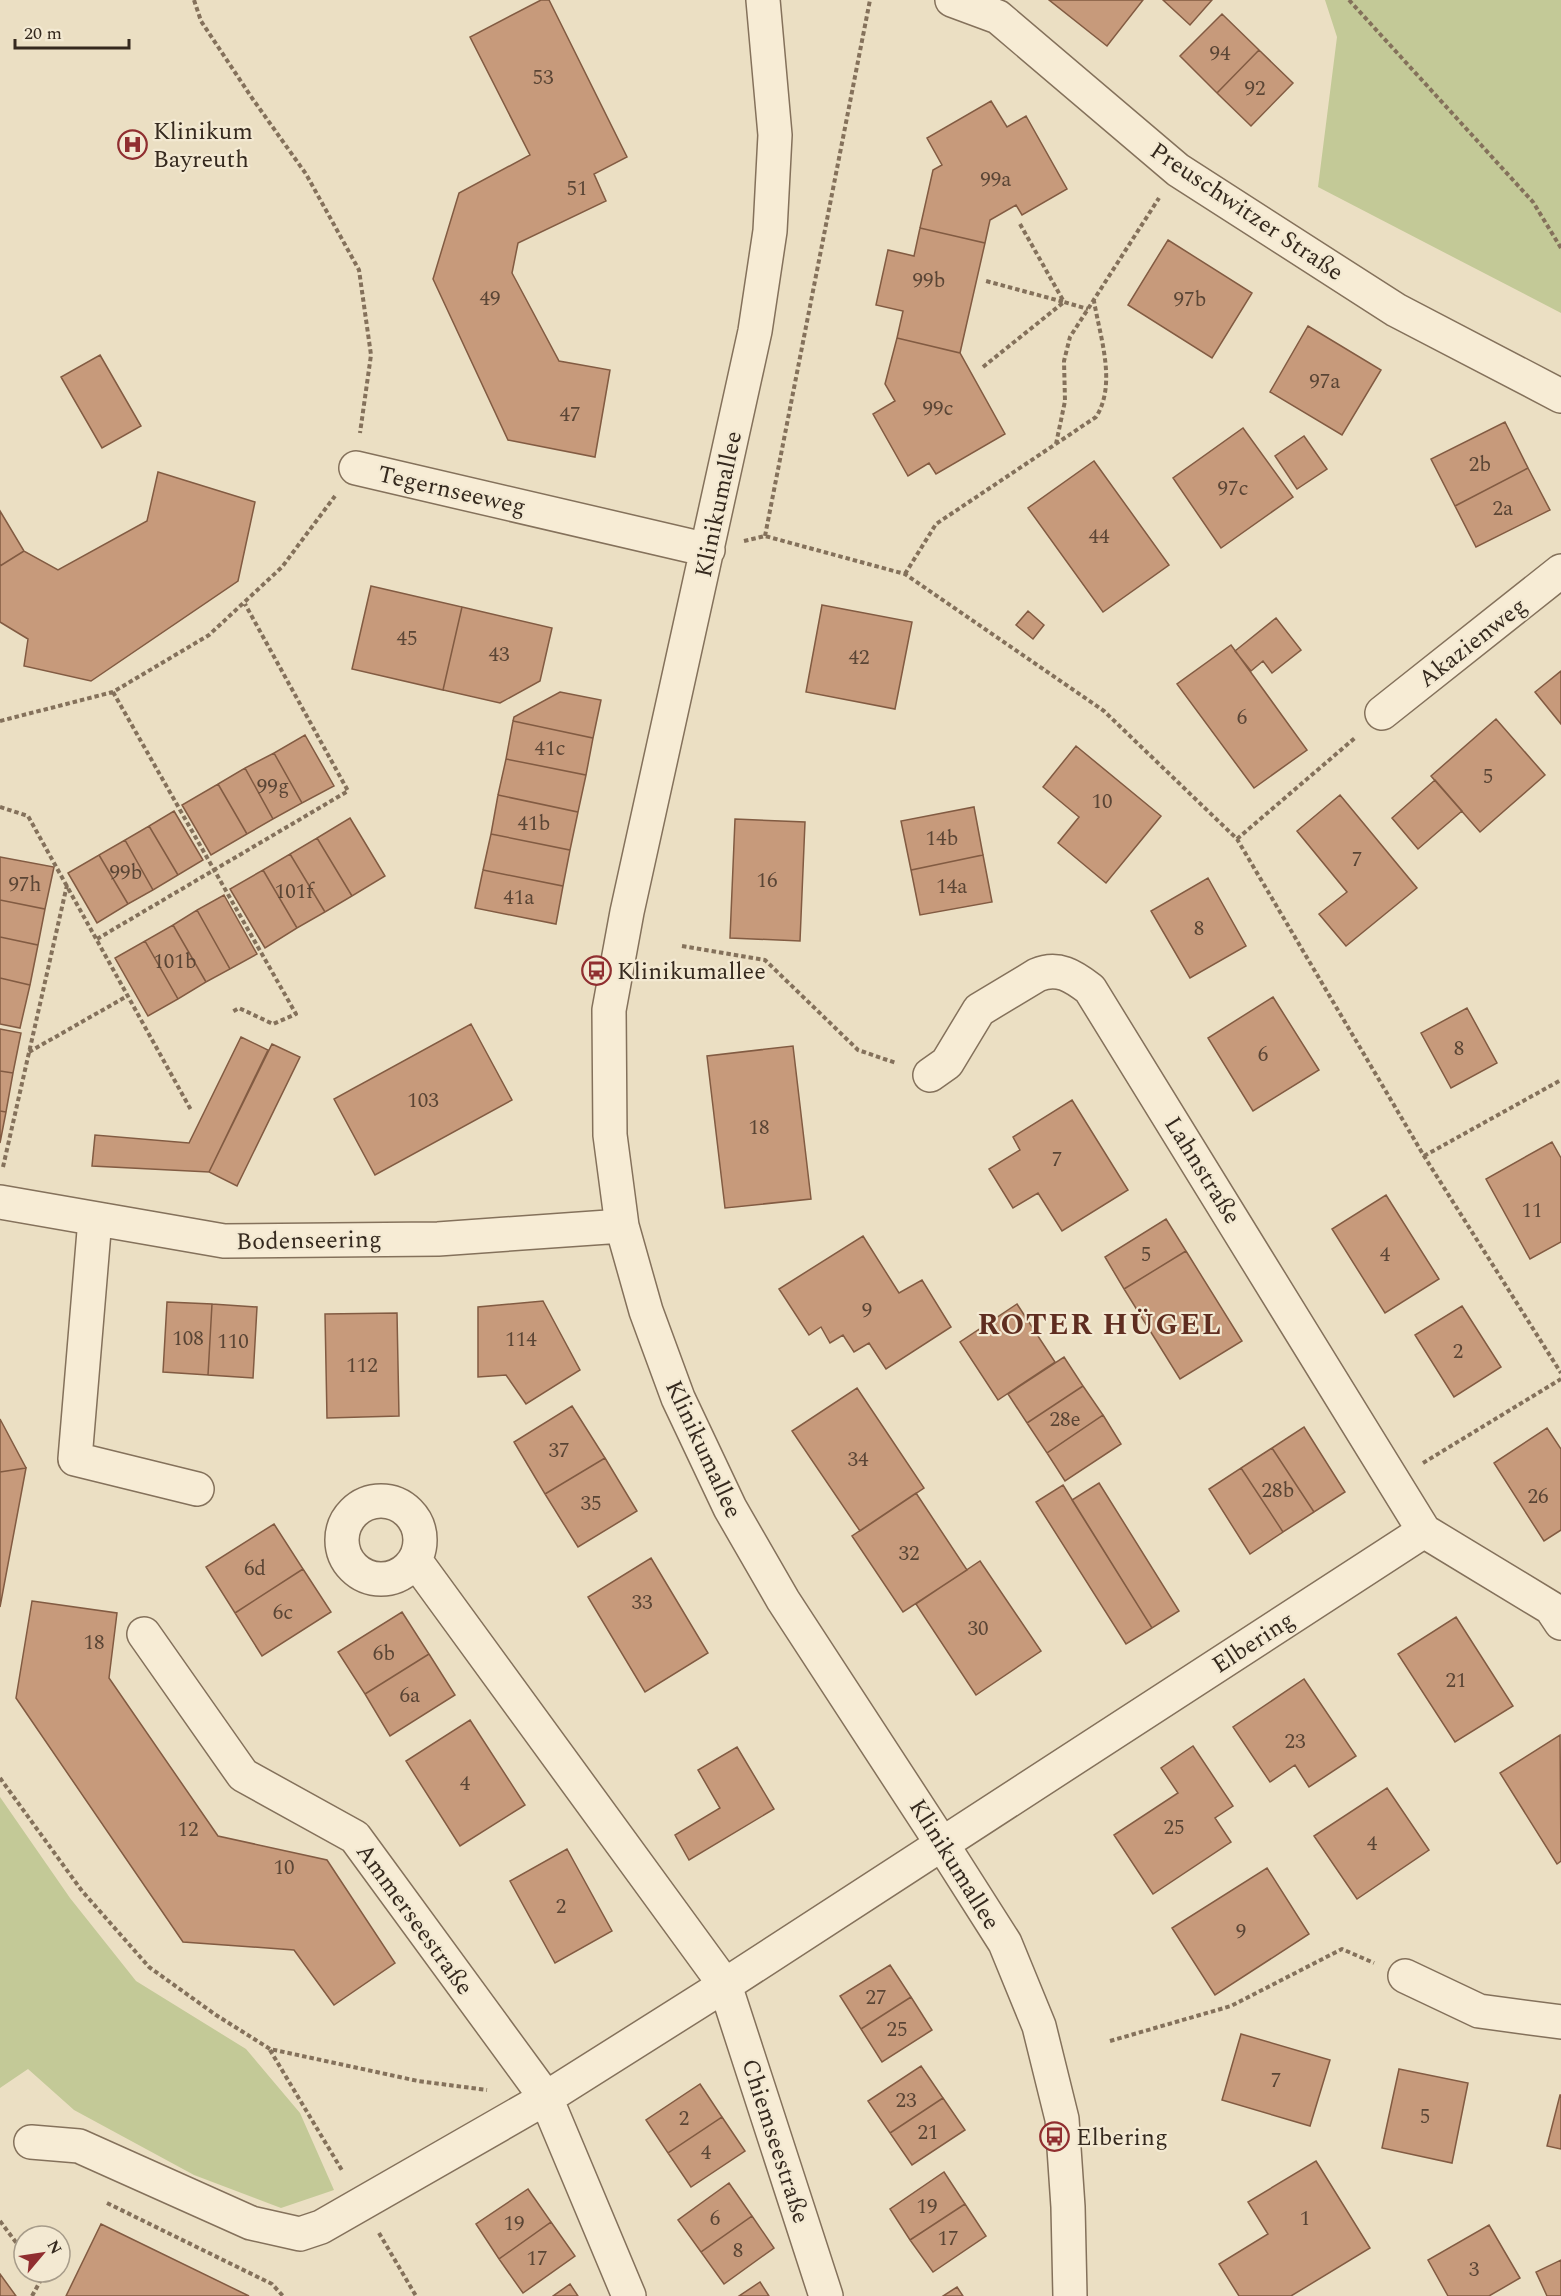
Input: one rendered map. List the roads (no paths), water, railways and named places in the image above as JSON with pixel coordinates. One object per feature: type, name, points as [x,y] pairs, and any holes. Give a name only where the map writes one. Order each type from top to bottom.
[{"type":"street","name":"Klinikumallee","points":[[763,0],[775,135],[770,231],[755,331],[627,912],[609,1010],[610,1135],[622,1226],[645,1311],[678,1398],[730,1508],[783,1600],[1005,1943],[1039,2026],[1062,2119],[1068,2207],[1070,2296]]},
{"type":"street","name":"Preuschwitzer Straße","points":[[952,0],[998,17],[1178,170],[1396,310],[1561,396]]},
{"type":"street","name":"Tegernseeweg","points":[[356,468],[708,550]]},
{"type":"street","name":"Akazienweg","points":[[1383,712],[1561,572]]},
{"type":"street","name":"Lahnstraße","points":[[930,1075],[947,1064],[979,1010],[1037,975],[1060,971],[1070,975],[1090,990],[1424,1531]]},
{"type":"street","name":"Bodenseering","points":[[0,1202],[224,1241],[438,1239],[622,1226]]},
{"type":"street","points":[[94,1219],[75,1459],[197,1489]]},
{"type":"street","points":[[1424,1531],[1551,1608],[1561,1623]]},
{"type":"street","name":"Elbering","points":[[942,1844],[1424,1531]]},
{"type":"street","points":[[416,1560],[725,1985]]},
{"type":"street","name":"Ammerseestraße","points":[[144,1634],[243,1775],[356,1837],[546,2098]]},
{"type":"street","points":[[31,2142],[79,2146],[251,2223],[300,2234],[321,2227],[546,2098],[942,1844]]},
{"type":"street","points":[[1405,1976],[1479,2010],[1561,2022]]},
{"type":"street","name":"Chiemseestraße","points":[[725,1985],[826,2296]]},
{"type":"street","points":[[546,2098],[629,2296]]},
{"type":"place","name":"Klinikum Bayreuth","points":[[132,145]]},
{"type":"place","name":"Klinikumallee","points":[[596,971]]},
{"type":"place","name":"Elbering","points":[[1055,2137]]},
{"type":"district","name":"ROTER HÜGEL","points":[[1100,1324]]}]
